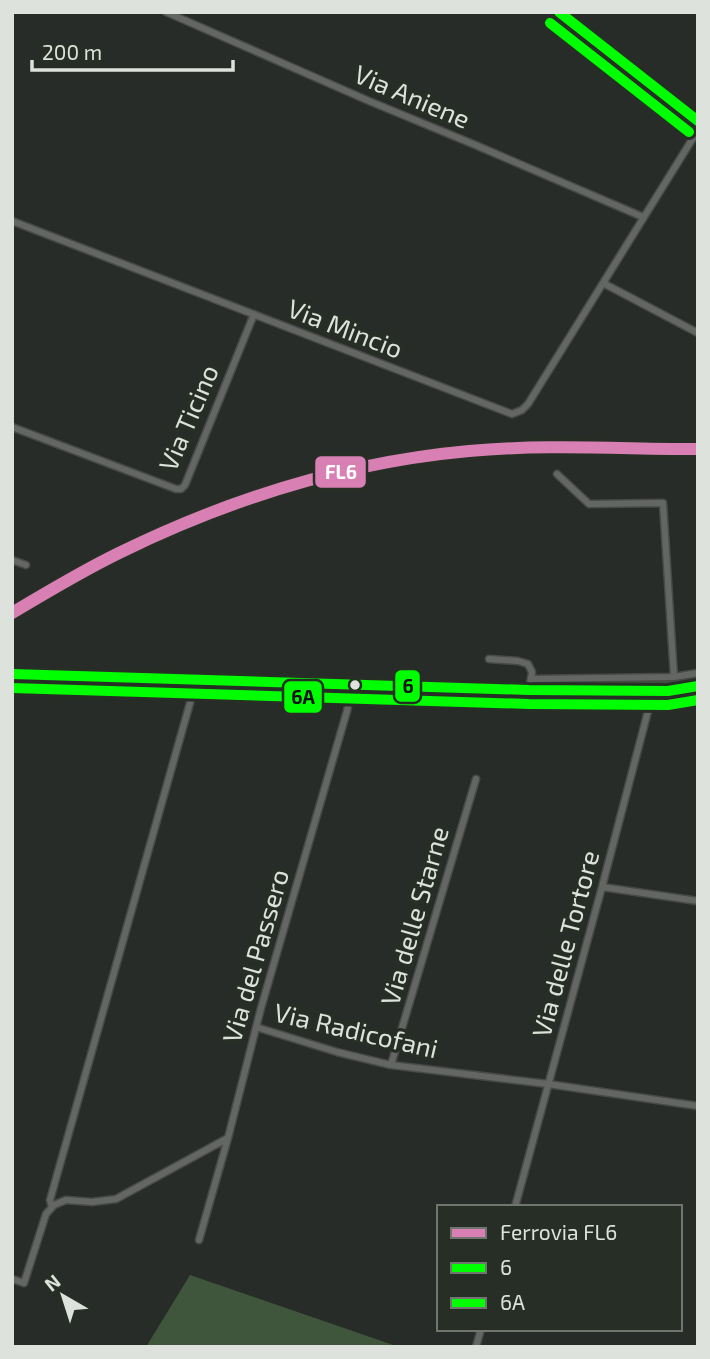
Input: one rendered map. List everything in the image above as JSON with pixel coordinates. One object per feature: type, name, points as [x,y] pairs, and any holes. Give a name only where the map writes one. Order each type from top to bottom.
[{"type":"main road","points":[[12,674],[529,690],[653,692],[698,687]]},
{"type":"street","name":"Via Aniene","points":[[166,12],[643,217]]},
{"type":"street","points":[[559,12],[698,121]]},
{"type":"street","name":"Via Mincio","points":[[12,221],[512,414],[522,411],[528,404],[698,130]]},
{"type":"street","points":[[603,283],[698,333]]},
{"type":"street","name":"Via Ticino","points":[[12,427],[181,489],[185,485],[254,314]]},
{"type":"street","points":[[557,474],[589,504],[663,503],[674,677]]},
{"type":"street","points":[[12,560],[26,565]]},
{"type":"street","points":[[489,659],[526,662],[531,668],[529,690]]},
{"type":"street","points":[[531,679],[674,677],[698,673]]},
{"type":"street","points":[[51,1207],[50,1200],[197,678]]},
{"type":"street","name":"Via del Passero","points":[[199,1240],[353,683]]},
{"type":"street","name":"Via delle Tortore","points":[[516,1205],[653,692]]},
{"type":"street","name":"Via delle Starne","points":[[391,1065],[476,779]]},
{"type":"street","points":[[602,887],[698,901]]},
{"type":"street","name":"Via Radicofani","points":[[256,1027],[337,1052],[391,1065],[698,1106]]},
{"type":"street","points":[[12,1279],[24,1283],[46,1214],[51,1207],[66,1200],[92,1202],[116,1199],[228,1139]]},
{"type":"green space","points":[[698,674],[698,682],[670,687],[587,687],[601,680]]},
{"type":"green space","points":[[190,1275],[399,1347],[146,1347]]},
{"type":"railway","points":[[12,618],[64,586],[174,531],[231,508],[348,474],[408,462],[498,453],[698,453]]},
{"type":"rail line","name":"FL6","points":[[12,613],[92,567],[161,534],[246,500],[334,474],[423,456],[498,449],[698,449]]},
{"type":"transit line","name":"6","points":[[559,12],[698,121]]},
{"type":"transit line","name":"6A","points":[[550,23],[689,132]]},
{"type":"transit line","name":"6","points":[[12,674],[529,690],[668,691],[698,686]]},
{"type":"transit line","name":"6A","points":[[12,688],[529,704],[668,705],[698,700]]}]
